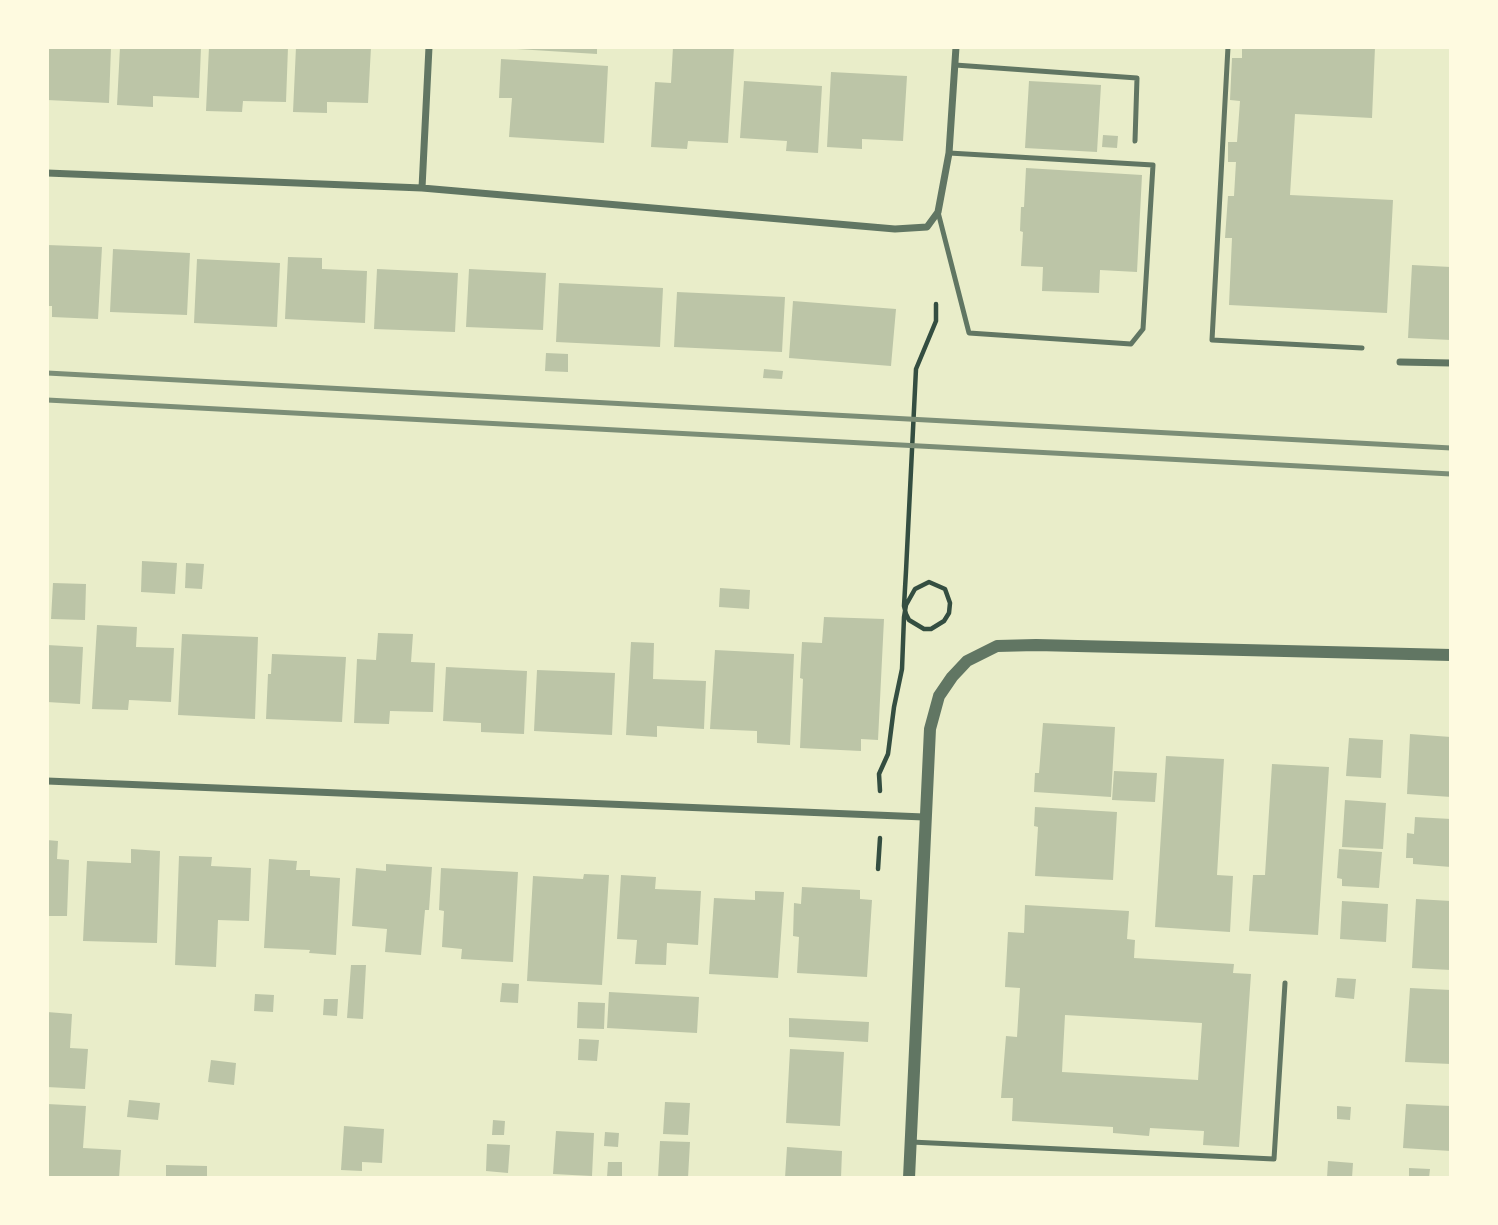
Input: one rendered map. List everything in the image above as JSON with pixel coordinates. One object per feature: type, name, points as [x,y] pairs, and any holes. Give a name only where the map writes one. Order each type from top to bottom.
[{"type":"street","points":[[422,188],[429,47]]},
{"type":"street","points":[[47,173],[422,188],[895,229],[927,227],[938,212],[949,153],[956,47]]},
{"type":"street","points":[[1400,362],[1451,363]]},
{"type":"street","points":[[909,1178],[930,729],[939,696],[967,661],[997,646],[1036,645],[1451,655]]},
{"type":"street","points":[[47,781],[924,817]]},
{"type":"lane","points":[[1228,47],[1212,340],[1362,348]]},
{"type":"lane","points":[[955,65],[1137,78],[1135,141]]},
{"type":"lane","points":[[938,212],[969,333],[1131,344],[1143,329],[1153,165],[949,153]]},
{"type":"lane","points":[[911,1142],[1274,1159],[1285,983]]},
{"type":"path","points":[[878,869],[881,814],[879,774],[888,754],[902,669],[904,617],[906,605],[915,589],[929,582],[944,589],[950,603],[944,621],[931,629],[915,625],[906,614],[904,606],[916,369]]},
{"type":"building","points":[[47,47],[111,47],[109,103],[47,100]]},
{"type":"building","points":[[120,47],[201,47],[199,98],[153,96],[153,107],[117,105]]},
{"type":"building","points":[[209,47],[288,47],[286,102],[243,101],[242,112],[206,111]]},
{"type":"building","points":[[296,47],[371,47],[368,103],[327,102],[327,113],[293,112]]},
{"type":"building","points":[[597,47],[597,54],[517,49]]},
{"type":"building","points":[[673,47],[734,47],[728,143],[688,141],[687,149],[651,147],[655,82],[671,83]]},
{"type":"building","points":[[1242,47],[1375,47],[1372,118],[1295,114],[1290,195],[1393,200],[1387,313],[1229,305],[1232,238],[1225,238],[1228,196],[1234,196],[1236,162],[1228,162],[1228,142],[1237,142],[1240,101],[1230,100],[1232,58],[1242,58]]},
{"type":"building","points":[[501,59],[608,66],[604,143],[509,137],[512,98],[499,98]]},
{"type":"building","points":[[831,72],[907,76],[903,141],[862,139],[862,149],[827,147]]},
{"type":"building","points":[[744,81],[822,86],[818,153],[786,151],[787,141],[740,138]]},
{"type":"building","points":[[1029,81],[1101,85],[1097,152],[1025,148]]},
{"type":"building","points":[[1103,135],[1118,136],[1117,148],[1102,147]]},
{"type":"building","points":[[1026,168],[1142,175],[1137,272],[1100,270],[1099,293],[1042,291],[1043,267],[1021,266],[1021,207],[1024,207]]},
{"type":"building","points":[[47,245],[102,247],[98,319],[52,317],[52,306],[47,306]]},
{"type":"building","points":[[113,249],[190,253],[187,315],[110,312]]},
{"type":"building","points":[[288,257],[322,258],[322,269],[367,271],[365,323],[285,319]]},
{"type":"building","points":[[197,259],[280,263],[277,327],[194,323]]},
{"type":"building","points":[[1412,265],[1451,267],[1451,340],[1408,338]]},
{"type":"building","points":[[377,269],[458,273],[455,332],[374,329]]},
{"type":"building","points":[[469,269],[546,273],[543,330],[466,327]]},
{"type":"building","points":[[559,283],[663,288],[660,347],[556,342]]},
{"type":"building","points":[[677,292],[785,297],[782,352],[674,347]]},
{"type":"building","points":[[793,301],[896,309],[891,366],[789,358]]},
{"type":"building","points":[[546,353],[568,354],[568,372],[545,371]]},
{"type":"building","points":[[764,369],[783,371],[782,379],[763,378]]},
{"type":"building","points":[[142,561],[177,563],[175,594],[141,592]]},
{"type":"building","points":[[186,563],[204,564],[202,589],[185,588]]},
{"type":"building","points":[[53,583],[86,584],[85,620],[51,619]]},
{"type":"building","points":[[720,588],[750,590],[749,609],[719,607]]},
{"type":"building","points":[[824,617],[884,619],[878,740],[861,739],[861,751],[800,748],[802,642],[822,643]]},
{"type":"building","points":[[97,625],[137,627],[136,647],[174,648],[171,702],[129,700],[128,710],[92,709]]},
{"type":"building","points":[[378,633],[413,634],[411,662],[435,663],[433,712],[390,711],[389,724],[354,723],[357,659],[376,660]]},
{"type":"building","points":[[182,634],[258,637],[255,719],[178,715]]},
{"type":"building","points":[[631,642],[654,643],[653,679],[706,681],[704,729],[657,726],[657,737],[626,735]]},
{"type":"building","points":[[47,645],[83,647],[80,704],[47,702]]},
{"type":"building","points":[[715,650],[794,654],[790,745],[757,743],[757,731],[710,729]]},
{"type":"building","points":[[272,654],[346,657],[342,722],[266,719],[268,674],[271,674]]},
{"type":"building","points":[[446,667],[527,671],[524,734],[481,732],[481,723],[443,721]]},
{"type":"building","points":[[537,670],[615,673],[612,735],[534,731]]},
{"type":"building","points":[[1043,723],[1115,727],[1111,797],[1034,792],[1035,773],[1039,773]]},
{"type":"building","points":[[1410,734],[1451,737],[1451,797],[1407,794]]},
{"type":"building","points":[[1349,738],[1383,740],[1381,778],[1346,776]]},
{"type":"building","points":[[1166,756],[1224,759],[1217,875],[1233,876],[1230,932],[1155,927]]},
{"type":"building","points":[[1272,764],[1329,767],[1318,935],[1249,931],[1253,875],[1265,875]]},
{"type":"building","points":[[1114,771],[1157,773],[1155,802],[1112,800]]},
{"type":"building","points":[[1345,800],[1386,803],[1383,849],[1342,847]]},
{"type":"building","points":[[1035,807],[1117,812],[1113,880],[1035,876],[1038,827],[1034,826]]},
{"type":"building","points":[[1415,817],[1451,819],[1451,867],[1413,864],[1413,858],[1406,858],[1407,833],[1414,834]]},
{"type":"building","points":[[47,840],[58,841],[57,859],[69,860],[67,916],[47,916]]},
{"type":"building","points":[[131,849],[160,851],[157,943],[83,941],[87,861],[131,863]]},
{"type":"building","points":[[1339,849],[1382,852],[1379,888],[1342,886],[1342,879],[1337,878]]},
{"type":"building","points":[[179,856],[212,857],[211,866],[251,868],[249,921],[218,920],[216,967],[175,965]]},
{"type":"building","points":[[269,859],[297,861],[296,870],[310,870],[310,876],[340,878],[336,955],[309,953],[310,950],[264,948]]},
{"type":"building","points":[[386,864],[432,867],[429,910],[425,910],[421,955],[385,952],[387,929],[352,926],[356,868],[386,871]]},
{"type":"building","points":[[441,868],[518,872],[513,962],[461,959],[462,949],[442,947],[444,911],[439,910]]},
{"type":"building","points":[[584,874],[609,875],[602,985],[527,981],[533,876],[583,879]]},
{"type":"building","points":[[621,875],[656,877],[655,889],[701,891],[698,945],[667,943],[666,965],[635,964],[637,940],[617,939]]},
{"type":"building","points":[[802,887],[860,890],[860,899],[872,900],[867,977],[797,973],[799,937],[793,936],[794,903],[801,904]]},
{"type":"building","points":[[755,891],[784,892],[778,978],[709,974],[714,898],[755,900]]},
{"type":"building","points":[[1416,899],[1451,901],[1451,970],[1412,968]]},
{"type":"building","points":[[1342,901],[1388,904],[1386,942],[1340,939]]},
{"type":"building","points":[[1025,905],[1129,911],[1127,939],[1135,940],[1134,958],[1234,964],[1233,973],[1251,974],[1239,1147],[1203,1145],[1204,1131],[1150,1128],[1149,1136],[1113,1133],[1113,1127],[1012,1121],[1013,1098],[1001,1098],[1006,1036],[1017,1037],[1020,988],[1005,987],[1008,932],[1024,933]],"holes":[[[1065,1015],[1202,1023],[1198,1080],[1062,1072]]]},
{"type":"building","points":[[351,965],[366,965],[363,1019],[347,1018]]},
{"type":"building","points":[[1337,978],[1356,979],[1354,999],[1335,997]]},
{"type":"building","points":[[502,983],[519,984],[518,1003],[500,1002]]},
{"type":"building","points":[[1410,988],[1451,990],[1451,1064],[1405,1062]]},
{"type":"building","points":[[609,992],[699,997],[697,1033],[607,1028]]},
{"type":"building","points":[[255,994],[274,995],[273,1012],[254,1011]]},
{"type":"building","points":[[324,999],[338,999],[337,1016],[323,1015]]},
{"type":"building","points":[[578,1002],[605,1003],[604,1029],[577,1028]]},
{"type":"building","points":[[47,1012],[72,1014],[70,1048],[88,1049],[85,1089],[47,1087]]},
{"type":"building","points":[[789,1018],[869,1022],[868,1042],[789,1037]]},
{"type":"building","points":[[579,1039],[599,1040],[597,1061],[578,1060]]},
{"type":"building","points":[[790,1049],[844,1052],[840,1126],[786,1123]]},
{"type":"building","points":[[211,1060],[236,1063],[234,1085],[208,1082]]},
{"type":"building","points":[[129,1100],[160,1103],[158,1120],[127,1117]]},
{"type":"building","points":[[665,1102],[690,1103],[688,1135],[663,1134]]},
{"type":"building","points":[[47,1104],[86,1106],[83,1148],[121,1150],[119,1178],[47,1178]]},
{"type":"building","points":[[1406,1104],[1451,1106],[1451,1151],[1403,1148]]},
{"type":"building","points":[[1337,1106],[1351,1107],[1350,1120],[1337,1119]]},
{"type":"building","points":[[493,1120],[505,1121],[504,1135],[492,1135]]},
{"type":"building","points":[[344,1126],[384,1129],[382,1163],[362,1162],[362,1171],[341,1170]]},
{"type":"building","points":[[556,1131],[594,1133],[592,1176],[553,1174]]},
{"type":"building","points":[[605,1132],[619,1133],[618,1147],[604,1146]]},
{"type":"building","points":[[660,1141],[690,1142],[688,1178],[658,1178]]},
{"type":"building","points":[[487,1144],[510,1145],[508,1173],[486,1171]]},
{"type":"building","points":[[787,1147],[842,1151],[841,1178],[785,1178]]},
{"type":"building","points":[[1328,1161],[1353,1163],[1352,1178],[1327,1178]]},
{"type":"building","points":[[608,1162],[622,1162],[622,1178],[607,1177]]},
{"type":"building","points":[[166,1165],[207,1166],[207,1178],[166,1178]]},
{"type":"building","points":[[1409,1168],[1430,1169],[1429,1178],[1409,1178]]},
{"type":"railway","points":[[47,373],[1451,448]]},
{"type":"railway","points":[[47,400],[1451,474]]}]
